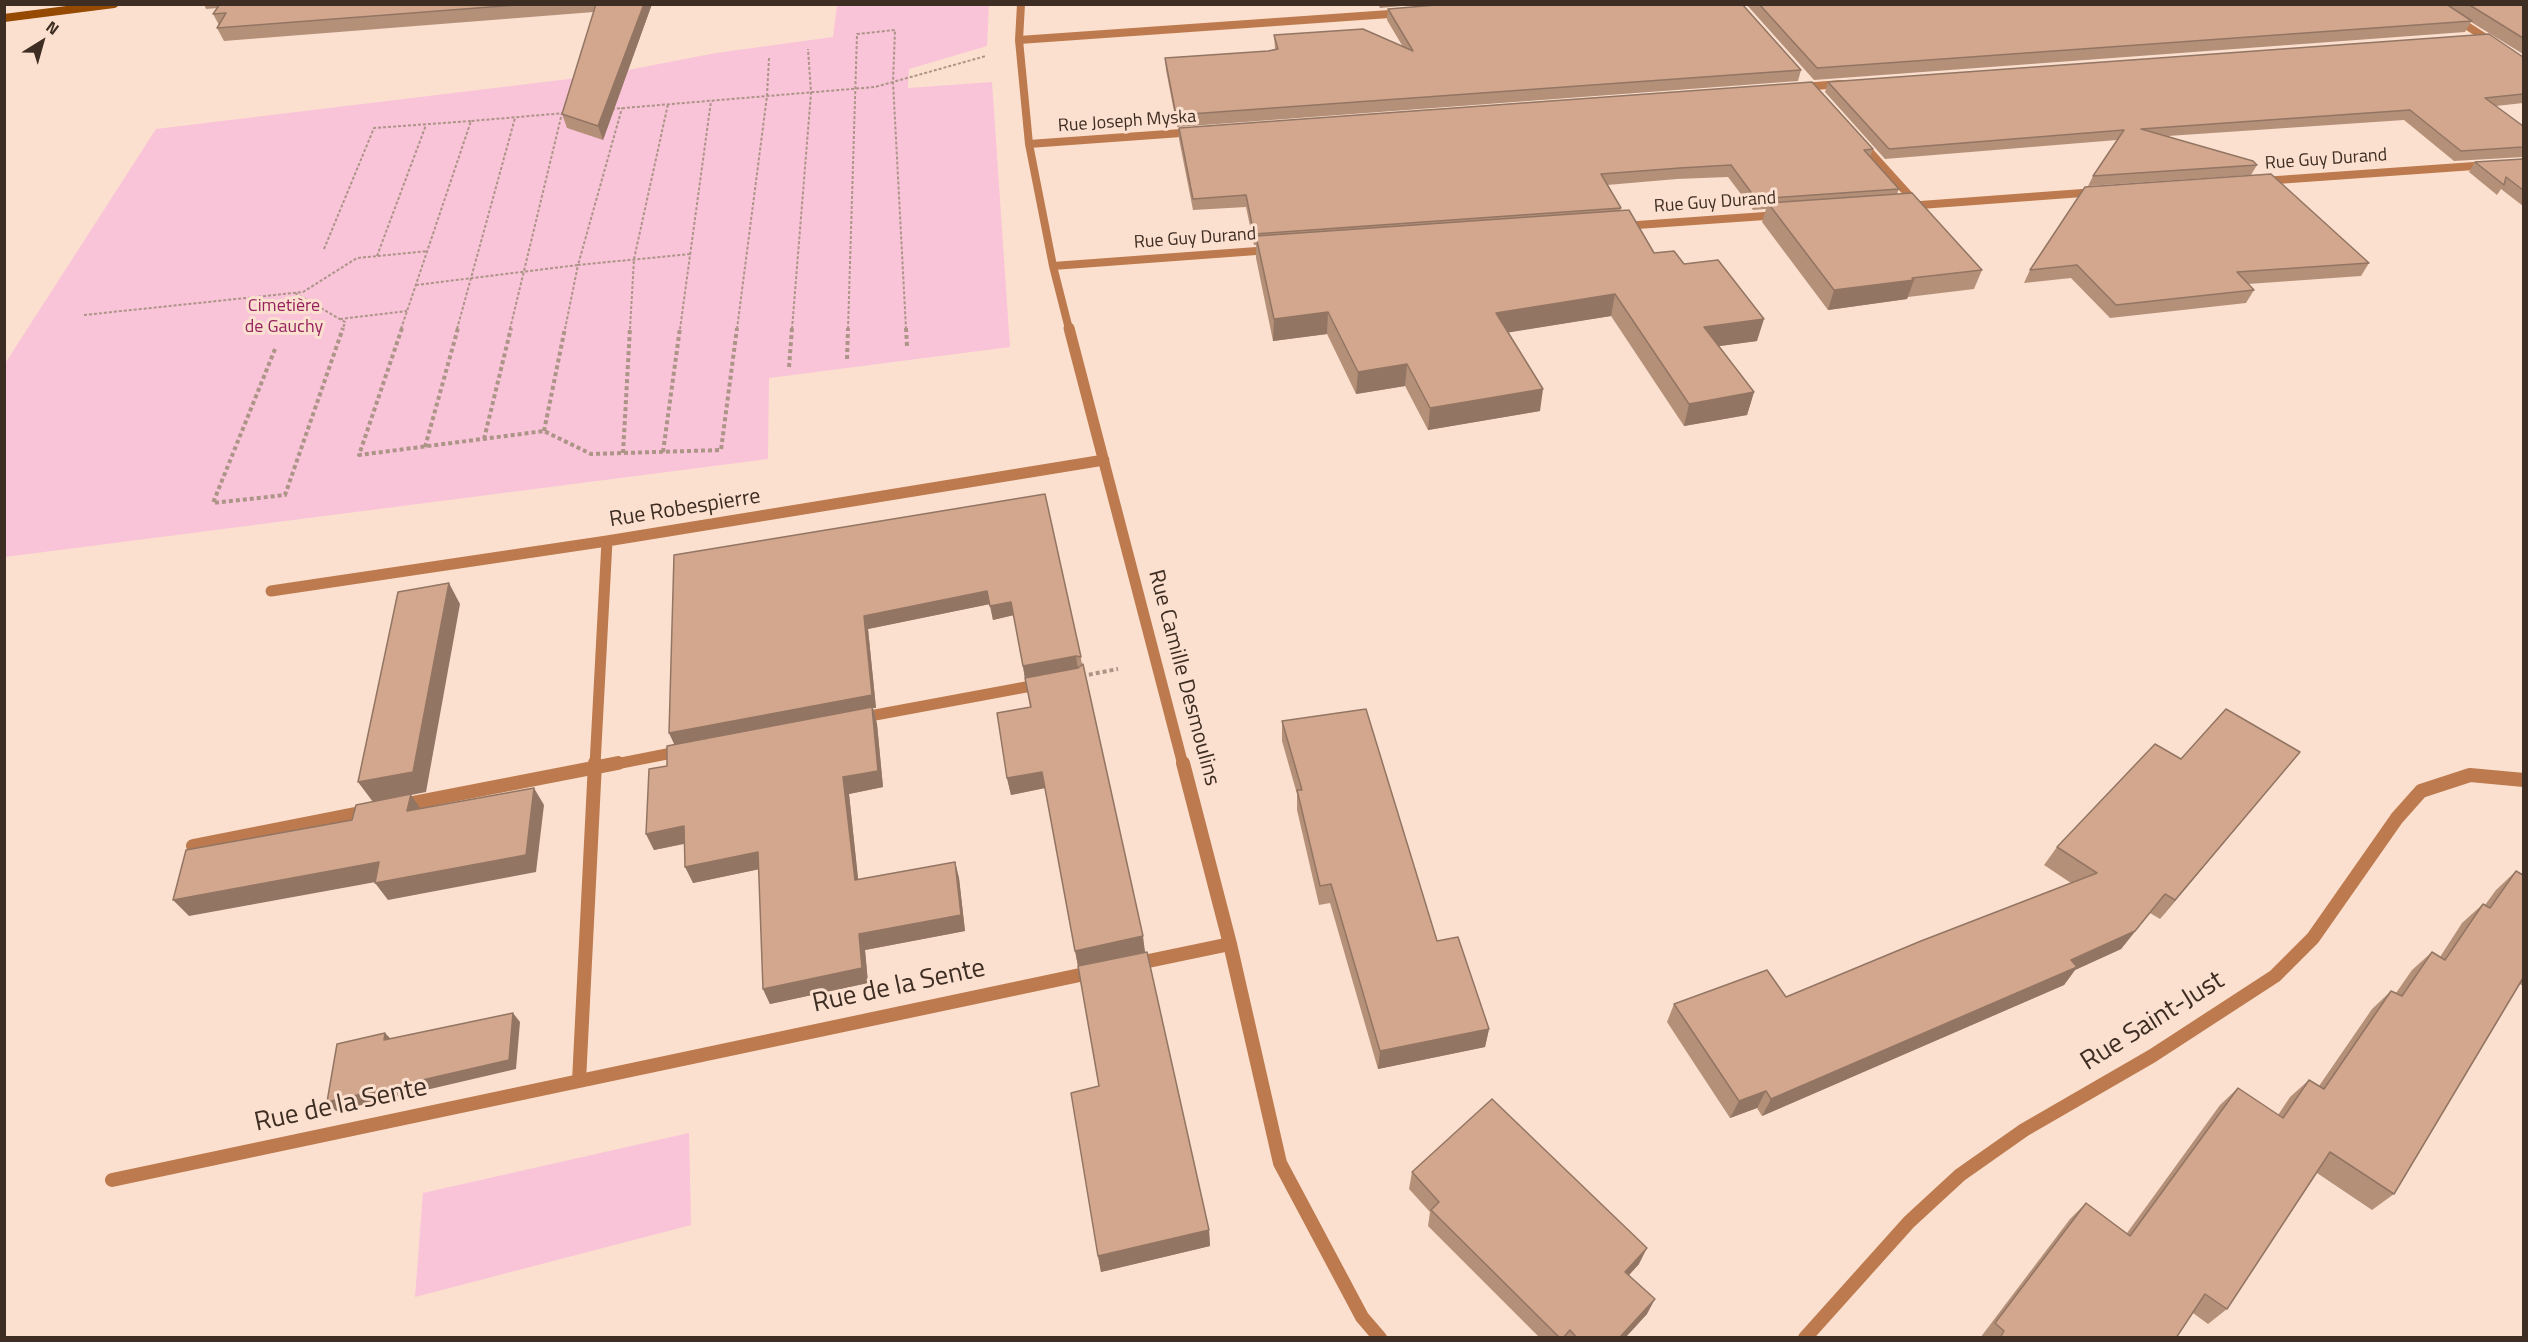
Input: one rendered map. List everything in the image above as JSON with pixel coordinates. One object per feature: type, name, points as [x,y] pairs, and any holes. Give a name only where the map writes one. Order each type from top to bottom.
[{"type":"street","points":[[4,18],[114,4]]},
{"type":"street","name":"Rue Camille Desmoulins","points":[[1021,4],[1019,43],[1029,144],[1053,266],[1230,944],[1280,1163],[1362,1317],[1380,1338]]},
{"type":"street","points":[[2433,4],[2504,50]]},
{"type":"street","points":[[1019,43],[1416,12]]},
{"type":"street","points":[[2472,38],[2484,37]]},
{"type":"street","points":[[1804,78],[1819,95]]},
{"type":"street","points":[[1787,88],[1846,84]]},
{"type":"street","name":"Rue Joseph Myska","points":[[1029,144],[1207,131]]},
{"type":"street","points":[[1857,137],[1918,205]]},
{"type":"street","name":"Rue Guy Durand","points":[[2250,182],[2500,164]]},
{"type":"street","points":[[1894,207],[2108,192]]},
{"type":"street","name":"Rue Guy Durand","points":[[1610,227],[1787,214]]},
{"type":"street","name":"Rue Guy Durand","points":[[1053,266],[1278,250]]},
{"type":"street","name":"Rue Robespierre","points":[[272,591],[607,541],[1104,460]]},
{"type":"street","points":[[579,1081],[607,541]]},
{"type":"street","points":[[843,721],[1055,681]]},
{"type":"street","points":[[194,846],[690,750]]},
{"type":"street","name":"Rue Saint-Just","points":[[1805,1338],[1909,1222],[1960,1175],[2024,1130],[2152,1056],[2275,976],[2313,938],[2362,864],[2421,791],[2470,775],[2523,780]]},
{"type":"street","name":"Rue de la Sente","points":[[112,1180],[1230,944]]},
{"type":"path","points":[[847,358],[857,34],[895,30],[893,82],[907,346]]},
{"type":"path","points":[[610,109],[856,89],[893,82],[1019,43]]},
{"type":"path","points":[[789,367],[811,93],[808,49]]},
{"type":"path","points":[[471,121],[359,455],[543,431],[591,454],[721,450],[767,96],[769,58]]},
{"type":"path","points":[[663,452],[711,101]]},
{"type":"path","points":[[623,453],[634,259],[668,104]]},
{"type":"path","points":[[543,431],[578,265],[622,108]]},
{"type":"path","points":[[324,249],[374,128],[574,112]]},
{"type":"path","points":[[484,439],[562,113]]},
{"type":"path","points":[[425,447],[515,117]]},
{"type":"path","points":[[377,256],[426,125]]},
{"type":"path","points":[[84,315],[303,292],[357,258],[428,250]]},
{"type":"path","points":[[416,285],[690,254]]},
{"type":"path","points":[[275,349],[213,503],[285,495],[345,322],[296,293]]},
{"type":"path","points":[[340,320],[407,311]]},
{"type":"green space","name":"Cimetière de Gauchy","points":[[837,5],[989,5],[987,46],[909,69],[908,88],[992,82],[1010,347],[769,378],[768,459],[5,557],[4,365],[156,129],[602,75],[716,53],[833,37]]},
{"type":"green space","points":[[689,1133],[691,1225],[415,1297],[423,1193]]},
{"type":"building","points":[[220,4],[529,4],[217,28],[226,13],[213,14]]},
{"type":"building","points":[[596,4],[644,4],[598,126],[562,114]]},
{"type":"building","points":[[1447,4],[1742,4],[1801,70],[1176,115],[1165,58],[1268,51],[1278,49],[1274,35],[1363,29],[1413,51],[1388,9]]},
{"type":"building","points":[[1759,4],[2446,4],[2472,21],[1817,68]]},
{"type":"building","points":[[2468,4],[2523,4],[2523,38]]},
{"type":"building","points":[[2489,34],[2523,57],[2523,94],[2485,98],[2523,126],[2523,147],[2461,151],[2410,110],[2141,129],[2253,161],[2257,165],[2093,176],[2124,130],[1889,149],[1828,82]]},
{"type":"building","points":[[1812,82],[1873,149],[1864,150],[1899,189],[1756,199],[1731,165],[1680,168],[1601,174],[1621,208],[1254,234],[1246,195],[1193,199],[1179,128]]},
{"type":"building","points":[[2523,159],[2523,190],[2506,177],[2504,185],[2475,162]]},
{"type":"building","points":[[2271,174],[2369,263],[2237,272],[2254,290],[2116,305],[2077,265],[2030,270],[2085,187]]},
{"type":"building","points":[[1912,193],[1982,270],[1834,290],[1768,203]]},
{"type":"building","points":[[1629,210],[1654,253],[1674,251],[1684,264],[1718,260],[1764,319],[1704,327],[1754,392],[1689,404],[1615,294],[1496,313],[1543,389],[1430,408],[1407,364],[1358,372],[1328,312],[1274,319],[1256,236]]},
{"type":"building","points":[[1045,494],[1081,657],[1023,666],[1011,602],[990,606],[987,591],[864,616],[872,695],[669,733],[674,555]]},
{"type":"building","points":[[449,583],[413,772],[358,782],[398,592]]},
{"type":"building","points":[[1083,664],[1143,936],[1075,951],[1042,772],[1007,778],[997,713],[1031,707],[1025,678],[1078,668]]},
{"type":"building","points":[[872,707],[878,771],[843,777],[855,880],[955,862],[961,915],[859,934],[862,968],[763,989],[758,852],[685,867],[684,826],[646,834],[649,769],[667,766],[667,746]]},
{"type":"building","points":[[1366,709],[1437,941],[1458,937],[1489,1029],[1380,1051],[1331,884],[1320,886],[1297,790],[1302,790],[1282,721]]},
{"type":"building","points":[[2226,709],[2300,752],[2175,900],[2165,894],[2135,931],[2071,960],[2077,967],[1771,1099],[1766,1091],[1739,1101],[1674,1004],[1767,970],[1786,997],[1921,941],[2097,873],[2057,847],[2155,744],[2181,759]]},
{"type":"building","points":[[534,788],[526,855],[375,883],[379,862],[173,900],[186,850],[352,820],[356,805],[411,794],[407,811]]},
{"type":"building","points":[[2516,871],[2523,875],[2523,978],[2394,1194],[2330,1152],[2227,1309],[2205,1294],[2176,1338],[2000,1338],[2004,1331],[1995,1323],[2086,1203],[2130,1236],[2238,1088],[2283,1118],[2309,1080],[2324,1089],[2391,991],[2402,996],[2432,952],[2445,960],[2483,904],[2490,908]]},
{"type":"building","points":[[1147,952],[1209,1230],[1098,1256],[1071,1093],[1099,1086],[1078,966]]},
{"type":"building","points":[[513,1013],[509,1060],[327,1102],[337,1044],[385,1033],[384,1040]]},
{"type":"building","points":[[1492,1099],[1647,1248],[1625,1272],[1655,1299],[1619,1338],[1577,1338],[1570,1330],[1563,1338],[1560,1338],[1431,1210],[1439,1202],[1412,1172]]}]
